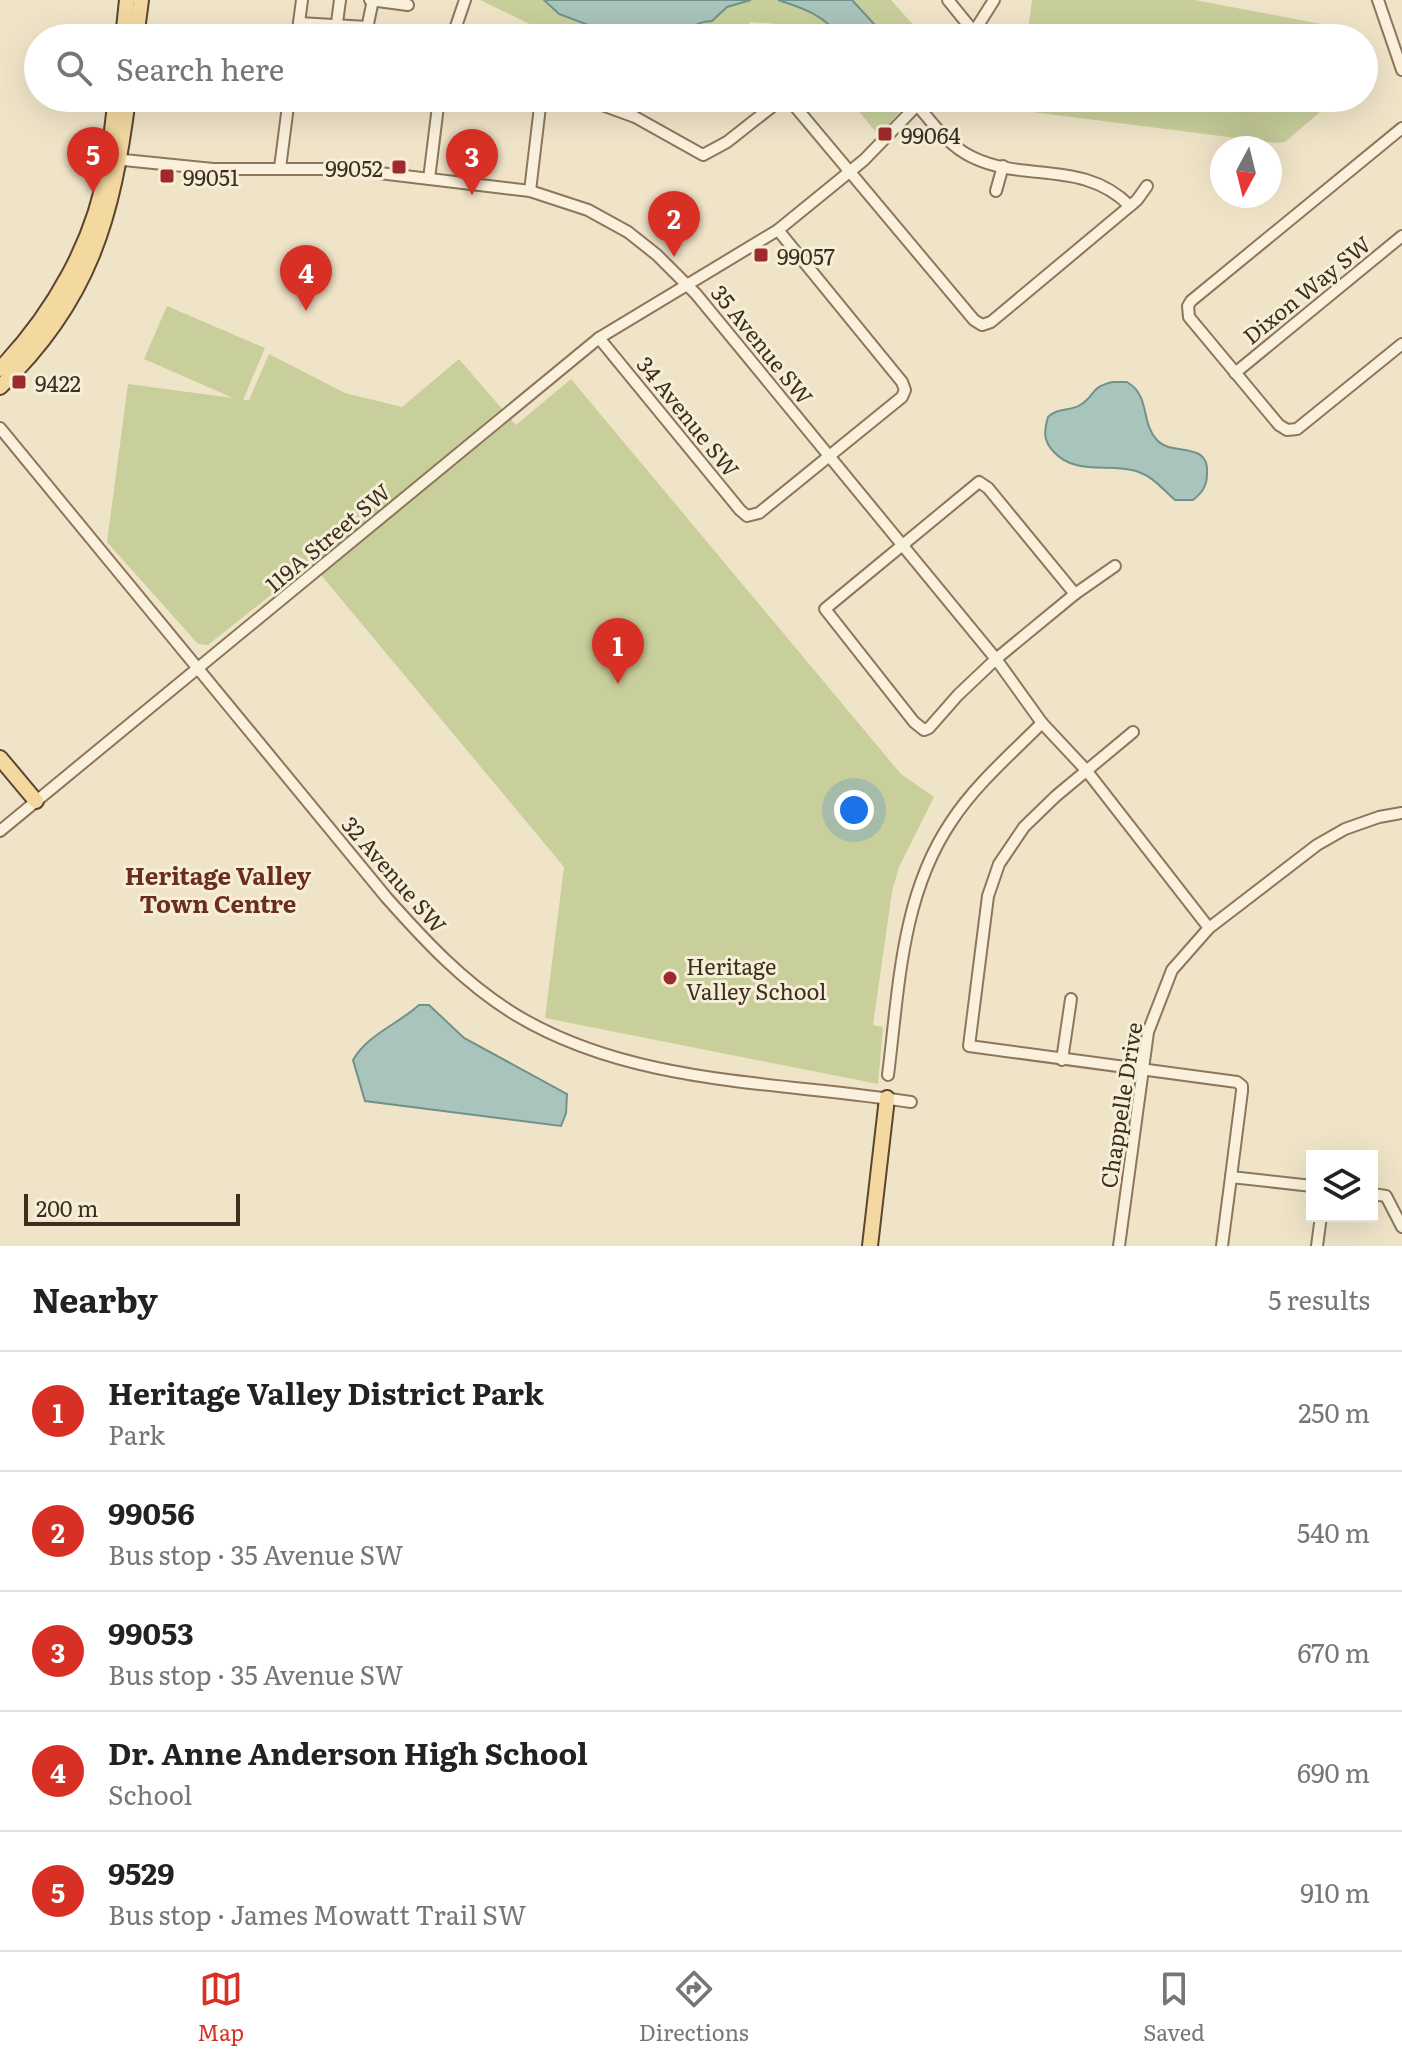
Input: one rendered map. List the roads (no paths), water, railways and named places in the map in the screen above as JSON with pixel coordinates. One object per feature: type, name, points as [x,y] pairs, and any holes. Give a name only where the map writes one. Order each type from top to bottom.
[{"type":"main road","points":[[124,24],[127,0]]},
{"type":"main road","points":[[138,24],[141,0]]},
{"type":"main road","points":[[0,387],[40,344],[78,287],[110,208],[116,112]]},
{"type":"main road","points":[[0,369],[39,321],[73,266],[114,159],[125,112]]},
{"type":"main road","points":[[0,758],[36,801]]},
{"type":"main road","points":[[870,1246],[887,1098]]},
{"type":"street","points":[[302,0],[299,23],[318,24]]},
{"type":"street","points":[[337,24],[340,0]]},
{"type":"street","points":[[368,24],[372,0],[408,5]]},
{"type":"street","points":[[457,24],[465,0]]},
{"type":"street","points":[[948,0],[964,24]]},
{"type":"street","points":[[979,24],[994,0]]},
{"type":"street","points":[[1378,0],[1402,70]]},
{"type":"street","points":[[280,168],[287,112]]},
{"type":"street","points":[[429,179],[437,112]]},
{"type":"street","points":[[530,191],[539,112]]},
{"type":"street","points":[[621,112],[703,155],[727,142],[767,112]]},
{"type":"street","points":[[797,112],[974,320],[982,325],[991,322],[1130,206],[1147,186]]},
{"type":"street","name":"119A Street SW","points":[[0,831],[599,338],[778,230],[850,173],[911,112]]},
{"type":"street","points":[[928,112],[943,135],[960,149],[985,162],[1085,178],[1111,189],[1130,206]]},
{"type":"street","points":[[1402,128],[1188,306],[1189,317],[1235,373],[1279,425],[1291,430],[1297,429],[1402,344]]},
{"type":"street","name":"35 Avenue SW","points":[[114,159],[213,169],[346,169],[530,191],[569,203],[609,221],[645,244],[687,285],[996,659],[1042,723],[1086,770],[1209,928]]},
{"type":"street","points":[[996,191],[1003,166]]},
{"type":"street","points":[[778,230],[904,385],[902,397],[828,456]]},
{"type":"street","name":"Dixon Way SW","points":[[1235,373],[1402,236]]},
{"type":"street","name":"34 Avenue SW","points":[[599,338],[740,510],[751,516],[759,513],[828,456]]},
{"type":"street","name":"32 Avenue SW","points":[[0,428],[406,920],[455,970],[516,1015],[572,1042],[629,1062],[677,1072],[911,1102]]},
{"type":"street","points":[[1075,594],[988,488],[979,482],[825,609],[914,722],[924,730],[996,659],[1075,594],[1115,566]]},
{"type":"street","points":[[888,1075],[902,960],[919,881],[952,820],[990,774],[1042,723]]},
{"type":"street","points":[[1133,732],[1024,827],[999,864],[988,896],[967,1040],[973,1048],[1237,1082],[1242,1086],[1222,1246]]},
{"type":"street","name":"Chappelle Drive","points":[[1119,1246],[1148,1032],[1172,970],[1209,928],[1317,845],[1345,829],[1402,813]]},
{"type":"street","points":[[1062,1060],[1071,999]]},
{"type":"street","points":[[1231,1177],[1306,1185]]},
{"type":"street","points":[[1378,1195],[1386,1196],[1402,1227]]},
{"type":"street","points":[[1317,1246],[1320,1222]]},
{"type":"water","points":[[544,0],[751,0],[727,7],[712,21],[698,24],[586,24],[559,14]]},
{"type":"water","points":[[778,0],[852,0],[874,24],[828,24],[804,9]]},
{"type":"water","points":[[1127,382],[1139,394],[1157,440],[1203,457],[1206,482],[1193,500],[1175,500],[1153,480],[1136,471],[1071,464],[1047,443],[1048,417],[1080,405],[1100,386]]},
{"type":"water","points":[[419,1005],[429,1005],[464,1038],[567,1094],[566,1113],[561,1126],[365,1101],[353,1060],[374,1037]]},
{"type":"place","name":"99064","points":[[885,134]]},
{"type":"place","name":"99052","points":[[399,167]]},
{"type":"place","name":"99051","points":[[167,176]]},
{"type":"place","name":"9529","points":[[93,193]]},
{"type":"place","name":"99053","points":[[472,195]]},
{"type":"place","name":"99057","points":[[761,255]]},
{"type":"place","name":"99056","points":[[674,257]]},
{"type":"place","name":"Dr. Anne Anderson High School","points":[[306,311]]},
{"type":"place","name":"9422","points":[[19,382]]},
{"type":"place","name":"Heritage Valley District Park","points":[[618,684]]},
{"type":"place","name":"Heritage Valley School","points":[[670,978]]},
{"type":"district","name":"Heritage Valley Town Centre","points":[[218,888]]}]
